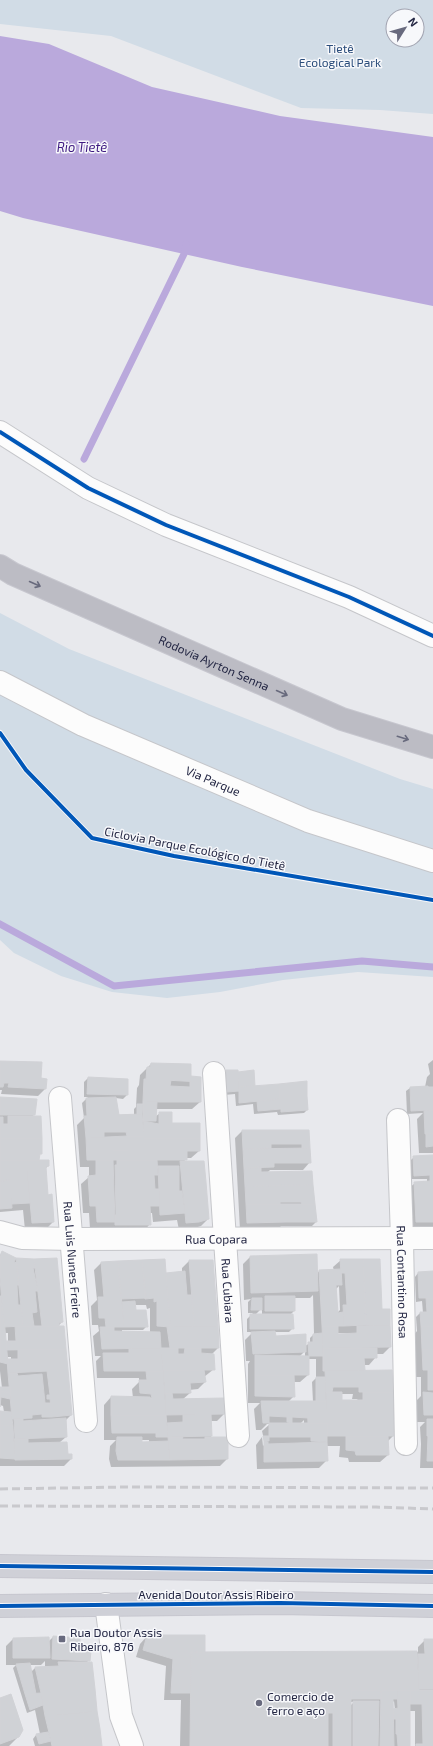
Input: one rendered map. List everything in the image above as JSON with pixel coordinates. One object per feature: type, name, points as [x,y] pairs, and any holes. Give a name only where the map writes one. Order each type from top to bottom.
[{"type":"highway","name":"Rodovia Ayrton Senna","points":[[0,566],[13,574],[342,719],[433,747]]},
{"type":"main road","name":"Avenida Doutor Assis Ribeiro","points":[[0,1566],[433,1572]]},
{"type":"main road","name":"Avenida Doutor Assis Ribeiro","points":[[0,1606],[280,1603],[433,1606]]},
{"type":"street","points":[[0,432],[88,488],[152,518],[349,597],[433,636]]},
{"type":"street","name":"Via Parque","points":[[0,682],[83,725],[308,821],[433,861]]},
{"type":"street","name":"Rua Cubiara","points":[[214,1073],[238,1436]]},
{"type":"street","name":"Rua Luis Nunes Freire","points":[[60,1098],[73,1239],[86,1421]]},
{"type":"street","name":"Rua Contantino Rosa","points":[[398,1120],[406,1444]]},
{"type":"street","name":"Rua Copara","points":[[0,1232],[22,1238],[73,1239],[433,1238]]},
{"type":"street","points":[[106,1604],[121,1716],[132,1746]]},
{"type":"green space","name":"Tietê Ecological Park","points":[[0,0],[433,0],[433,114],[380,110],[301,108],[111,36],[0,24]]},
{"type":"green space","points":[[0,613],[69,649],[400,779],[433,789],[433,977],[358,972],[283,980],[220,992],[167,998],[112,992],[61,976],[14,953],[0,940]]},
{"type":"water","name":"Rio Tietê","points":[[0,36],[49,44],[152,87],[280,116],[433,137],[433,306],[242,267],[23,218],[0,211]]},
{"type":"building","points":[[0,1061],[42,1062],[41,1078],[47,1079],[46,1089],[8,1087],[9,1083],[4,1083],[3,1087],[0,1087]]},
{"type":"building","points":[[151,1063],[191,1064],[191,1076],[201,1077],[201,1082],[146,1079],[147,1067],[150,1067]]},
{"type":"building","points":[[226,1070],[238,1070],[239,1091],[227,1092]]},
{"type":"building","points":[[254,1070],[255,1086],[239,1087],[238,1072]]},
{"type":"building","points":[[88,1077],[128,1079],[128,1095],[87,1094]]},
{"type":"building","points":[[144,1079],[171,1080],[170,1086],[190,1087],[190,1081],[201,1082],[201,1102],[143,1101]]},
{"type":"building","points":[[307,1081],[307,1096],[279,1099],[279,1084]]},
{"type":"building","points":[[279,1084],[279,1099],[239,1103],[239,1087]]},
{"type":"building","points":[[428,1086],[429,1110],[411,1111],[410,1087]]},
{"type":"building","points":[[428,1087],[433,1087],[433,1110],[429,1110]]},
{"type":"building","points":[[307,1096],[308,1110],[281,1112],[281,1109],[258,1111],[257,1101]]},
{"type":"building","points":[[0,1097],[37,1099],[35,1115],[0,1115]]},
{"type":"building","points":[[116,1097],[119,1115],[87,1116],[86,1098]]},
{"type":"building","points":[[143,1101],[157,1102],[156,1121],[143,1121]]},
{"type":"building","points":[[137,1104],[143,1104],[142,1114],[137,1114]]},
{"type":"building","points":[[433,1110],[433,1133],[425,1134],[424,1111]]},
{"type":"building","points":[[159,1112],[172,1112],[172,1123],[200,1123],[200,1138],[144,1138],[143,1121],[159,1124]]},
{"type":"building","points":[[142,1114],[144,1136],[127,1136],[126,1132],[104,1132],[104,1137],[86,1138],[84,1116]]},
{"type":"building","points":[[8,1116],[41,1116],[42,1138],[0,1138],[0,1117],[3,1117],[3,1124],[8,1124]]},
{"type":"building","points":[[242,1130],[309,1130],[310,1148],[302,1148],[302,1144],[271,1144],[271,1148],[243,1149]]},
{"type":"building","points":[[426,1133],[433,1133],[433,1146],[426,1147]]},
{"type":"building","points":[[127,1136],[128,1150],[113,1150],[114,1160],[87,1160],[86,1138]]},
{"type":"building","points":[[127,1136],[144,1136],[146,1160],[114,1160],[113,1150],[128,1150]]},
{"type":"building","points":[[0,1138],[42,1138],[42,1154],[40,1154],[39,1160],[0,1160]]},
{"type":"building","points":[[144,1138],[200,1138],[200,1151],[187,1151],[187,1160],[146,1160]]},
{"type":"building","points":[[310,1148],[311,1163],[274,1163],[274,1167],[244,1168],[243,1149]]},
{"type":"building","points":[[433,1155],[433,1181],[430,1181],[430,1175],[414,1176],[413,1156]]},
{"type":"building","points":[[0,1160],[7,1160],[10,1180],[0,1181]]},
{"type":"building","points":[[7,1160],[26,1160],[30,1203],[12,1204]]},
{"type":"building","points":[[26,1160],[49,1160],[49,1166],[46,1167],[48,1195],[52,1194],[54,1222],[32,1223]]},
{"type":"building","points":[[96,1160],[113,1160],[115,1222],[97,1222],[96,1206],[90,1206],[88,1176],[96,1175]]},
{"type":"building","points":[[117,1160],[136,1160],[138,1225],[115,1225],[115,1165],[117,1165]]},
{"type":"building","points":[[136,1160],[157,1160],[158,1175],[154,1175],[155,1189],[159,1189],[159,1206],[150,1206],[151,1225],[138,1225]]},
{"type":"building","points":[[180,1161],[204,1161],[206,1182],[182,1183]]},
{"type":"building","points":[[158,1166],[179,1166],[179,1191],[182,1191],[185,1213],[160,1215]]},
{"type":"building","points":[[261,1167],[261,1172],[312,1171],[313,1185],[245,1186],[244,1168]]},
{"type":"building","points":[[10,1180],[12,1208],[0,1209],[0,1181]]},
{"type":"building","points":[[433,1181],[433,1222],[416,1222],[414,1182]]},
{"type":"building","points":[[206,1182],[209,1219],[199,1222],[186,1223],[182,1183]]},
{"type":"building","points":[[313,1185],[315,1204],[280,1202],[280,1204],[246,1204],[245,1186]]},
{"type":"building","points":[[246,1204],[287,1204],[286,1222],[247,1223]]},
{"type":"building","points":[[287,1204],[315,1204],[317,1222],[286,1222]]},
{"type":"building","points":[[2,1251],[16,1258],[14,1262],[17,1263],[19,1285],[17,1285],[18,1305],[21,1305],[23,1326],[4,1327],[0,1278],[0,1256]]},
{"type":"building","points":[[317,1254],[318,1291],[251,1293],[250,1256]]},
{"type":"building","points":[[16,1258],[34,1259],[35,1268],[33,1268],[38,1291],[35,1291],[37,1312],[32,1313],[34,1326],[23,1326]]},
{"type":"building","points":[[57,1258],[63,1322],[59,1323],[59,1326],[42,1326],[34,1259]]},
{"type":"building","points":[[165,1259],[170,1327],[157,1326],[157,1301],[154,1302],[154,1298],[145,1299],[142,1260]]},
{"type":"building","points":[[340,1259],[363,1259],[366,1325],[344,1326],[343,1305],[347,1305],[345,1273],[341,1273]]},
{"type":"building","points":[[363,1259],[380,1259],[382,1309],[390,1309],[390,1325],[366,1325]]},
{"type":"building","points":[[142,1260],[146,1298],[121,1299],[118,1261]]},
{"type":"building","points":[[189,1260],[213,1260],[218,1326],[194,1326]]},
{"type":"building","points":[[118,1261],[124,1327],[106,1327],[105,1318],[99,1318],[98,1297],[104,1297],[101,1262]]},
{"type":"building","points":[[341,1269],[342,1285],[336,1285],[338,1313],[343,1312],[344,1326],[322,1326],[319,1270]]},
{"type":"building","points":[[185,1271],[187,1295],[192,1295],[194,1326],[170,1327],[166,1273]]},
{"type":"building","points":[[433,1271],[433,1298],[419,1298],[418,1272]]},
{"type":"building","points":[[1,1296],[4,1318],[0,1317]]},
{"type":"building","points":[[265,1296],[295,1296],[295,1311],[265,1311]]},
{"type":"building","points":[[252,1298],[262,1298],[262,1310],[251,1310]]},
{"type":"building","points":[[426,1298],[433,1298],[433,1326],[421,1326],[420,1312],[427,1312]]},
{"type":"building","points":[[135,1301],[136,1310],[146,1310],[148,1327],[124,1327],[122,1302]]},
{"type":"building","points":[[250,1314],[293,1314],[294,1329],[250,1329]]},
{"type":"building","points":[[0,1317],[4,1318],[6,1340],[0,1339]]},
{"type":"building","points":[[390,1325],[391,1347],[323,1348],[322,1326],[338,1326],[338,1334],[357,1333],[357,1326]]},
{"type":"building","points":[[15,1326],[64,1326],[66,1349],[6,1350],[6,1341],[16,1341]]},
{"type":"building","points":[[218,1326],[219,1348],[170,1348],[167,1327]]},
{"type":"building","points":[[421,1326],[433,1326],[433,1349],[422,1349]]},
{"type":"building","points":[[100,1327],[114,1327],[114,1331],[160,1332],[161,1348],[102,1349]]},
{"type":"building","points":[[275,1331],[276,1336],[306,1334],[306,1352],[253,1354],[251,1332]]},
{"type":"building","points":[[322,1333],[323,1356],[309,1356],[308,1342],[313,1342],[313,1334]]},
{"type":"building","points":[[0,1339],[6,1340],[8,1364],[0,1362]]},
{"type":"building","points":[[161,1348],[163,1371],[104,1371],[103,1353],[129,1353],[129,1349]]},
{"type":"building","points":[[161,1348],[178,1348],[178,1354],[184,1354],[185,1348],[201,1348],[201,1353],[214,1354],[215,1370],[163,1370]]},
{"type":"building","points":[[323,1348],[377,1348],[377,1358],[364,1358],[365,1370],[323,1371]]},
{"type":"building","points":[[18,1349],[66,1349],[68,1370],[8,1373],[7,1359],[18,1359]]},
{"type":"building","points":[[422,1349],[433,1349],[433,1370],[423,1370]]},
{"type":"building","points":[[255,1355],[309,1356],[309,1375],[255,1375]]},
{"type":"building","points":[[68,1370],[72,1415],[52,1417],[50,1399],[47,1399],[47,1395],[50,1395],[47,1371]]},
{"type":"building","points":[[163,1370],[204,1370],[206,1382],[190,1383],[191,1393],[165,1393]]},
{"type":"building","points":[[392,1370],[393,1392],[359,1392],[359,1387],[333,1387],[332,1392],[326,1392],[325,1371]]},
{"type":"building","points":[[428,1370],[433,1370],[433,1390],[428,1390]]},
{"type":"building","points":[[146,1371],[163,1371],[166,1415],[151,1415],[151,1394],[140,1393],[139,1380],[147,1380]]},
{"type":"building","points":[[8,1373],[17,1373],[18,1376],[42,1374],[45,1403],[51,1403],[52,1417],[42,1417],[42,1414],[32,1415],[32,1418],[12,1419]]},
{"type":"building","points":[[255,1375],[294,1375],[295,1397],[255,1396]]},
{"type":"building","points":[[316,1377],[325,1377],[326,1401],[316,1401]]},
{"type":"building","points":[[0,1387],[10,1387],[10,1393],[0,1391]]},
{"type":"building","points":[[0,1391],[10,1393],[10,1399],[1,1397],[0,1407]]},
{"type":"building","points":[[326,1392],[342,1392],[342,1400],[363,1400],[363,1392],[393,1392],[394,1436],[327,1436]]},
{"type":"building","points":[[423,1392],[433,1393],[433,1415],[424,1415]]},
{"type":"building","points":[[165,1393],[172,1393],[173,1399],[224,1398],[225,1414],[166,1415]]},
{"type":"building","points":[[111,1396],[150,1397],[151,1415],[111,1415]]},
{"type":"building","points":[[261,1401],[307,1401],[308,1418],[292,1417],[292,1423],[287,1422],[287,1417],[269,1416],[269,1423],[263,1423]]},
{"type":"building","points":[[307,1401],[326,1401],[327,1423],[308,1423]]},
{"type":"building","points":[[0,1411],[11,1412],[13,1426],[0,1425]]},
{"type":"building","points":[[211,1414],[212,1436],[168,1437],[167,1423],[183,1422],[183,1415]]},
{"type":"building","points":[[111,1415],[166,1415],[168,1437],[156,1437],[156,1433],[112,1433]]},
{"type":"building","points":[[66,1418],[67,1437],[15,1439],[14,1419],[23,1419],[23,1421]]},
{"type":"building","points":[[427,1419],[433,1419],[433,1436],[427,1436]]},
{"type":"building","points":[[269,1423],[327,1423],[327,1442],[311,1441],[311,1437],[269,1437],[269,1441],[264,1441],[263,1436],[269,1436]]},
{"type":"building","points":[[0,1425],[13,1426],[15,1459],[0,1458]]},
{"type":"building","points":[[346,1436],[388,1436],[389,1455],[356,1455],[355,1451],[346,1450]]},
{"type":"building","points":[[428,1436],[433,1436],[433,1461],[427,1461]]},
{"type":"building","points":[[117,1437],[142,1437],[142,1442],[168,1441],[170,1460],[118,1460],[116,1451]]},
{"type":"building","points":[[168,1437],[183,1437],[182,1439],[205,1439],[205,1437],[228,1437],[228,1459],[170,1460]]},
{"type":"building","points":[[14,1439],[28,1439],[28,1443],[67,1442],[68,1454],[72,1454],[72,1459],[15,1460]]},
{"type":"building","points":[[264,1441],[268,1442],[268,1444],[327,1442],[328,1461],[264,1462]]},
{"type":"building","points":[[147,1635],[205,1635],[205,1652],[191,1652],[190,1693],[171,1693],[173,1659],[143,1650]]},
{"type":"building","points":[[53,1636],[80,1638],[80,1650],[91,1651],[90,1661],[52,1659]]},
{"type":"building","points":[[49,1637],[50,1658],[13,1658],[13,1638]]},
{"type":"building","points":[[424,1639],[433,1639],[433,1689],[419,1689],[418,1654],[425,1654]]},
{"type":"building","name":"Comercio de ferro e aço","points":[[417,1651],[419,1690],[328,1691],[328,1746],[190,1746],[191,1652]]},
{"type":"building","points":[[58,1662],[72,1662],[73,1665],[75,1665],[77,1691],[41,1693],[35,1667],[59,1666]]},
{"type":"building","points":[[72,1662],[92,1662],[95,1689],[77,1691],[75,1665],[73,1665]]},
{"type":"building","points":[[30,1663],[36,1694],[25,1694],[16,1664]]},
{"type":"building","points":[[95,1689],[97,1711],[79,1713],[77,1691]]},
{"type":"building","points":[[351,1690],[381,1690],[381,1699],[351,1699]]},
{"type":"building","points":[[351,1690],[351,1746],[333,1746],[333,1713],[328,1713],[328,1691]]},
{"type":"building","points":[[381,1690],[397,1690],[397,1699],[393,1699],[394,1746],[380,1746]]},
{"type":"building","points":[[397,1690],[410,1690],[410,1734],[396,1734],[396,1719],[393,1719],[393,1709],[398,1708]]},
{"type":"building","points":[[410,1690],[433,1690],[433,1746],[416,1746],[416,1744],[423,1744],[422,1704],[410,1704]]},
{"type":"building","points":[[77,1691],[79,1713],[45,1716],[41,1693]]},
{"type":"building","points":[[41,1693],[43,1705],[30,1710],[25,1694]]},
{"type":"building","points":[[11,1694],[23,1730],[19,1737],[0,1744],[0,1698]]},
{"type":"building","points":[[353,1701],[379,1701],[378,1746],[353,1746]]},
{"type":"building","points":[[97,1711],[100,1729],[82,1734],[80,1713]]},
{"type":"building","points":[[80,1713],[82,1734],[51,1741],[45,1716]]},
{"type":"building","points":[[100,1729],[102,1746],[85,1746],[82,1734]]},
{"type":"building","points":[[48,1732],[51,1741],[39,1744],[36,1734]]},
{"type":"building","points":[[82,1734],[85,1746],[52,1746],[51,1741]]},
{"type":"building","points":[[397,1734],[410,1734],[410,1746],[398,1746]]},
{"type":"waterway","points":[[84,459],[184,254],[186,244]]},
{"type":"waterway","points":[[0,924],[114,986],[362,961],[433,967]]},
{"type":"railway","points":[[0,1489],[126,1487],[433,1488]]},
{"type":"railway","points":[[0,1506],[376,1507],[433,1509]]},
{"type":"cycle path","points":[[0,432],[88,488],[166,525],[349,597],[433,636]]},
{"type":"cycle path","name":"Ciclovia Parque Ecológico do Tietê","points":[[0,733],[26,770],[92,838],[174,856],[433,900]]},
{"type":"cycle path","points":[[0,1566],[433,1572]]},
{"type":"cycle path","points":[[0,1606],[280,1603],[433,1606]]},
{"type":"place","name":"Rua Doutor Assis Ribeiro, 876","points":[[62,1639]]},
{"type":"place","name":"Comercio de ferro e aço","points":[[259,1703]]}]
